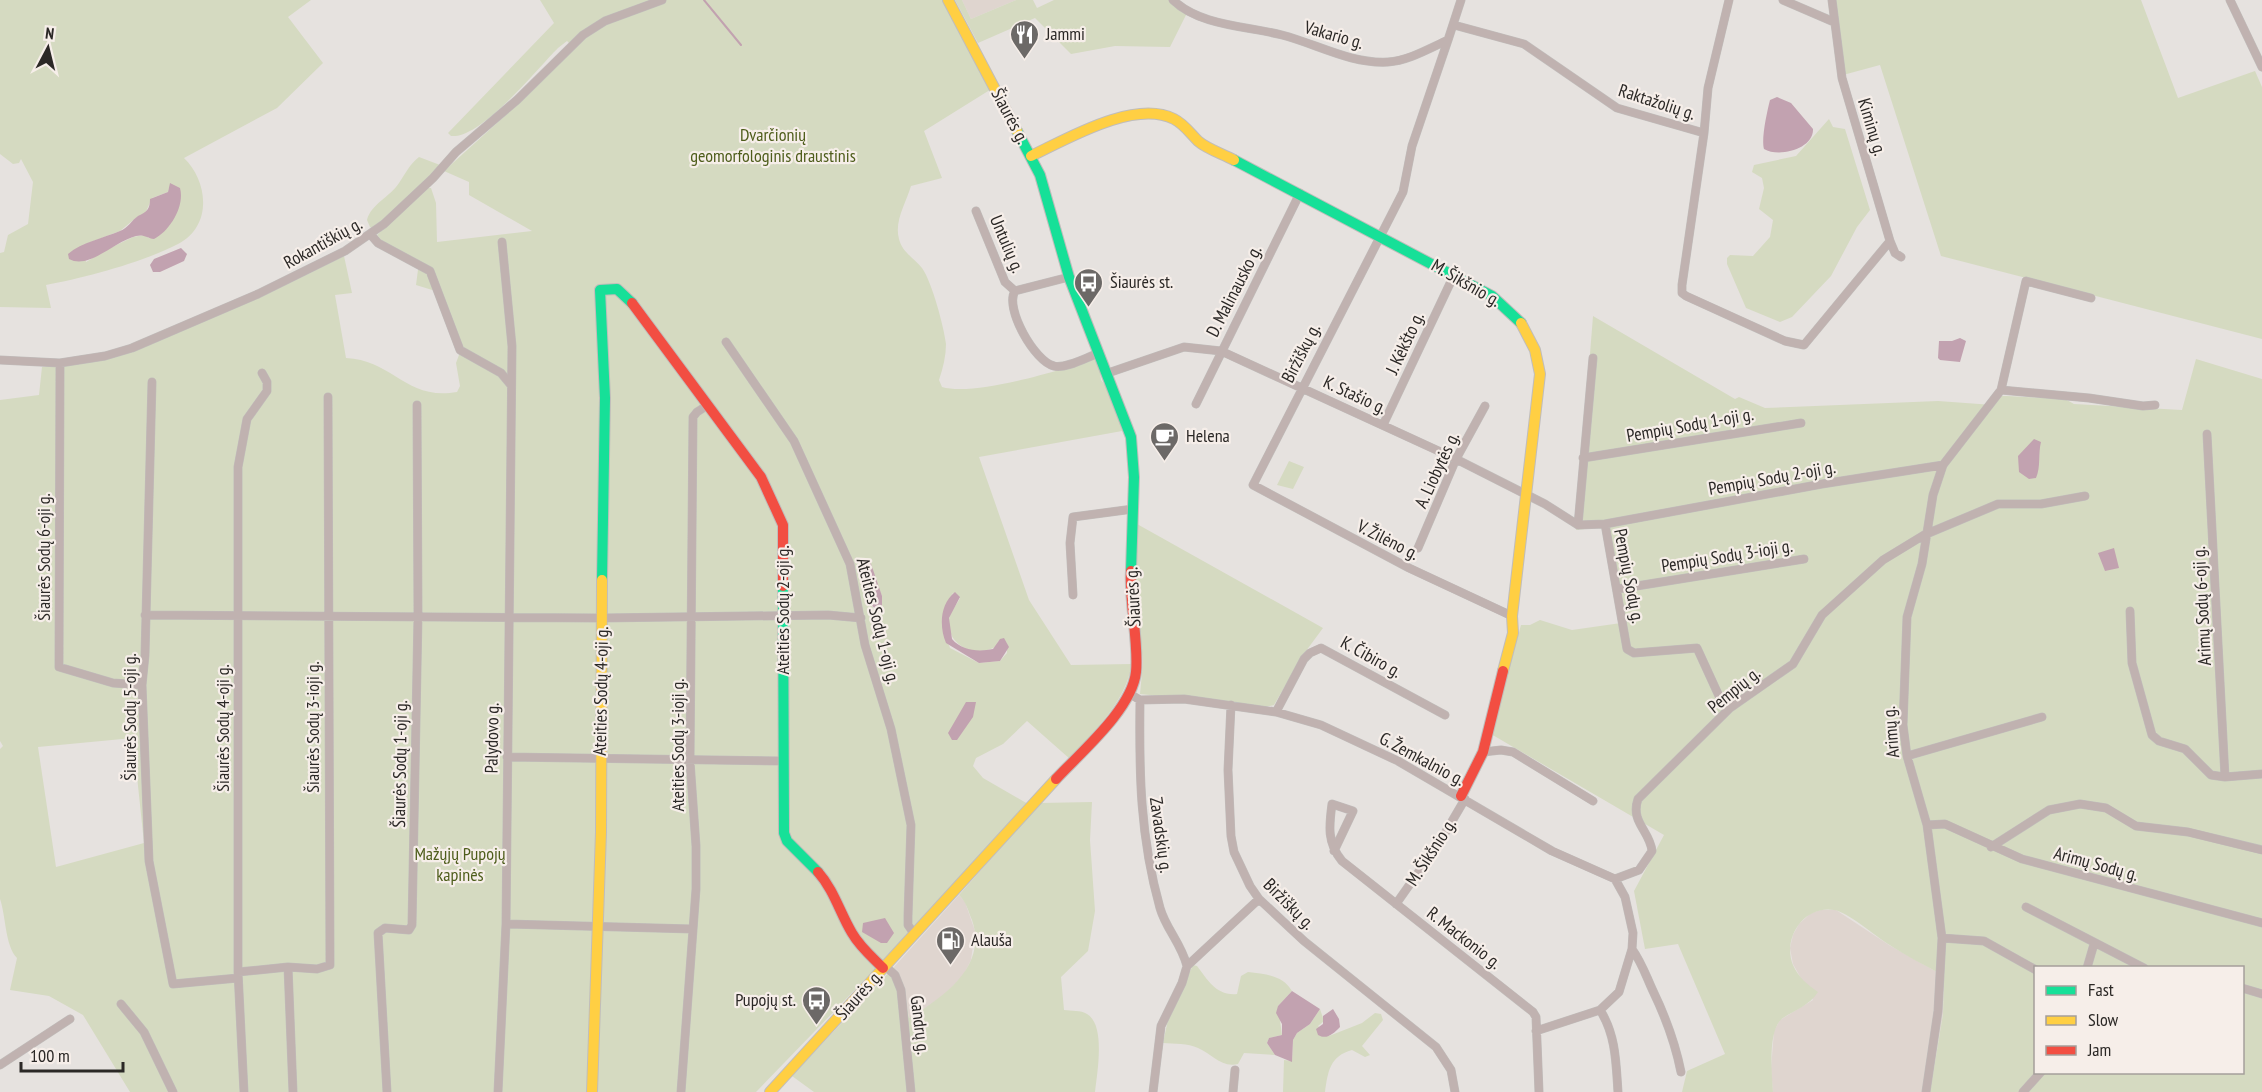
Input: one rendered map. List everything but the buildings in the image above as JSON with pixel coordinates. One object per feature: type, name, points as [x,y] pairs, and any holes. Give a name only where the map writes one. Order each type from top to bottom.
[{"type":"street","name":"Rokantiškių g.","points":[[0,360],[60,363],[105,356],[132,348],[285,282],[345,251],[371,234],[434,178],[456,152],[517,100],[583,35],[605,21],[662,0]]},
{"type":"street","name":"Šiaurės g.","points":[[770,1092],[1112,718],[1130,694],[1135,679],[1137,663],[1130,586],[1134,463],[1131,437],[1069,277],[1043,185],[1031,156],[948,0]]},
{"type":"street","name":"Vakario g.","points":[[1173,0],[1188,11],[1203,17],[1283,35],[1330,52],[1359,59],[1396,61],[1448,40]]},
{"type":"street","points":[[1448,40],[1461,0]]},
{"type":"street","points":[[1704,133],[1708,88],[1729,0]]},
{"type":"street","points":[[1783,0],[1834,22]]},
{"type":"street","name":"Kiminų g.","points":[[1832,0],[1842,78],[1890,241],[1895,253],[1901,257]]},
{"type":"street","points":[[2230,0],[2262,67]]},
{"type":"street","name":"Raktažolių g.","points":[[1454,25],[1524,44],[1617,108],[1704,133],[1682,293],[1785,341],[1804,345],[1890,241]]},
{"type":"street","name":"Biržiškų g.","points":[[1253,485],[1405,184],[1412,146],[1448,40]]},
{"type":"street","name":"M. Šikšnio g.","points":[[1031,156],[1112,120],[1127,116],[1151,115],[1170,118],[1185,127],[1199,142],[1300,193],[1492,296],[1512,311],[1528,331],[1537,353],[1539,391],[1512,616],[1511,647],[1483,752],[1463,798],[1441,840],[1396,904]]},
{"type":"street","name":"D. Malinausko g.","points":[[1197,404],[1300,193]]},
{"type":"street","name":"Untulių g.","points":[[976,211],[1005,282],[1015,291],[1012,304],[1020,327],[1047,364],[1059,367],[1099,353]]},
{"type":"street","points":[[371,234],[378,243],[430,271],[460,350],[492,367],[511,385]]},
{"type":"street","name":"Palydovo g.","points":[[498,1092],[506,924],[512,346],[502,242]]},
{"type":"street","name":"J. Kėkšto g.","points":[[1383,425],[1454,275]]},
{"type":"street","points":[[1015,291],[1069,277]]},
{"type":"street","name":"Arimų g.","points":[[1926,1092],[1938,1011],[1942,938],[1927,825],[1907,756],[1903,725],[1905,650],[1909,610],[1922,564],[1924,535],[1943,465],[2001,390],[2026,281],[2091,298]]},
{"type":"street","name":"Ateities Sodų 2-oji g.","points":[[600,290],[617,289],[626,295],[761,477],[779,512],[783,525],[782,761],[785,838],[827,882],[852,933],[866,952],[884,967]]},
{"type":"street","name":"Ateities Sodų 4-oji g.","points":[[592,1092],[600,926],[605,398],[600,290]]},
{"type":"street","name":"Ateities Sodų 1-oji g.","points":[[726,342],[799,451],[850,564],[865,645],[891,729],[911,825],[908,926],[915,934]]},
{"type":"street","name":"K. Stašio g.","points":[[1108,373],[1184,347],[1221,351],[1456,459],[1527,495],[1578,525]]},
{"type":"street","points":[[1578,525],[1593,358]]},
{"type":"street","name":"Šiaurės Sodų 6-oji g.","points":[[60,363],[59,667],[113,682],[142,685]]},
{"type":"street","name":"Šiaurės Sodų 4-oji g.","points":[[244,1092],[238,975],[237,613],[240,451],[247,419],[267,391],[267,382],[262,373]]},
{"type":"street","name":"Šiaurės Sodų 5-oji g.","points":[[152,382],[145,655],[142,685],[149,861],[173,984],[238,975]]},
{"type":"street","points":[[2001,390],[2089,398],[2143,406],[2155,405]]},
{"type":"street","name":"Šiaurės Sodų 3-ioji g.","points":[[238,975],[288,968],[317,969],[330,965],[328,397]]},
{"type":"street","name":"Šiaurės Sodų 1-oji g.","points":[[387,1092],[377,937],[381,929],[409,930],[412,926],[418,616],[417,405]]},
{"type":"street","name":"Ateities Sodų 3-ioji g.","points":[[681,1092],[696,846],[690,761],[694,618],[693,417],[708,405]]},
{"type":"street","name":"A. Liobytės g.","points":[[1418,548],[1456,459],[1485,406]]},
{"type":"street","name":"Pempių Sodų 1-oji g.","points":[[1583,458],[1802,423]]},
{"type":"street","name":"Arimų Sodų 6-oji g.","points":[[2207,434],[2225,777]]},
{"type":"street","name":"Pempių Sodų 2-oji g.","points":[[1605,524],[1943,465]]},
{"type":"street","name":"V. Žilėno g.","points":[[1253,485],[1409,568],[1512,616]]},
{"type":"street","name":"Pempių g.","points":[[1615,879],[1639,870],[1652,851],[1651,842],[1635,815],[1638,799],[1730,708],[1793,664],[1827,609],[1883,561],[1924,535],[1998,504],[2041,504],[2085,496]]},
{"type":"street","points":[[1073,595],[1070,543],[1073,517],[1133,509]]},
{"type":"street","name":"Pempių Sodų g.","points":[[1578,525],[1605,524],[1628,651],[1697,648],[1719,696],[1730,708]]},
{"type":"street","name":"Pempių Sodų 3-ioji g.","points":[[1618,589],[1804,559]]},
{"type":"street","points":[[2130,611],[2132,663],[2152,735],[2159,741],[2185,749],[2211,775],[2225,777],[2262,774]]},
{"type":"street","points":[[145,615],[237,613],[694,618],[828,615],[861,618]]},
{"type":"street","name":"K. Čibiro g.","points":[[1276,712],[1304,659],[1321,648],[1445,715]]},
{"type":"street","points":[[1130,694],[1140,700]]},
{"type":"street","name":"G. Žemkalnio g.","points":[[1140,700],[1184,699],[1298,717],[1357,741],[1428,776],[1552,851],[1615,879]]},
{"type":"street","name":"Zavadskių g.","points":[[1140,700],[1139,780],[1144,838],[1161,911],[1179,942],[1186,966]]},
{"type":"street","name":"Biržiškų g.","points":[[1231,705],[1228,770],[1231,836],[1243,874],[1259,899],[1304,940],[1436,1047],[1447,1062],[1455,1092]]},
{"type":"street","points":[[1907,756],[2042,717]]},
{"type":"street","points":[[1483,752],[1501,750],[1513,752],[1593,801]]},
{"type":"street","points":[[507,757],[782,761]]},
{"type":"street","points":[[1332,804],[1353,811],[1335,852],[1329,824],[1332,804]]},
{"type":"street","points":[[1991,847],[2049,810],[2080,804],[2106,808],[2136,826],[2188,832],[2262,850]]},
{"type":"street","name":"Arimų Sodų g.","points":[[1927,825],[1945,824],[1991,847],[2022,859],[2262,923]]},
{"type":"street","name":"R. Mackonio g.","points":[[1335,852],[1353,870],[1533,1012],[1536,1031]]},
{"type":"street","points":[[1539,1092],[1536,1031],[1600,1010],[1619,992],[1632,949],[1631,915],[1615,879]]},
{"type":"street","points":[[1153,1092],[1161,1026],[1182,983],[1186,966],[1259,899]]},
{"type":"street","points":[[2026,907],[2140,966]]},
{"type":"street","points":[[506,924],[692,929]]},
{"type":"street","points":[[1942,938],[1984,942],[2034,969]]},
{"type":"street","points":[[2088,966],[2094,944]]},
{"type":"street","points":[[1632,949],[1644,966],[1662,1007],[1675,1041],[1681,1072]]},
{"type":"street","name":"Gandrų g.","points":[[884,967],[895,975],[901,990],[911,1092]]},
{"type":"street","points":[[288,968],[293,1092]]},
{"type":"street","points":[[2244,989],[2262,994]]},
{"type":"street","points":[[121,1004],[144,1032],[173,1092]]},
{"type":"street","points":[[1600,1010],[1608,1022],[1615,1046],[1618,1092]]},
{"type":"street","points":[[0,1065],[70,1019]]},
{"type":"street","points":[[1233,1092],[1235,1070]]},
{"type":"street","points":[[2023,1092],[2039,1074]]},
{"type":"shaded area","points":[[962,0],[1016,0],[971,19]]},
{"type":"shaded area","points":[[1777,97],[1791,103],[1813,129],[1808,142],[1795,150],[1770,152],[1764,149],[1764,132],[1770,100]]},
{"type":"shaded area","points":[[170,183],[180,188],[180,202],[171,224],[160,235],[154,239],[136,236],[85,261],[69,259],[68,254],[80,246],[125,228],[147,210],[150,199],[168,192]]},
{"type":"shaded area","points":[[181,248],[187,254],[184,261],[160,272],[153,272],[150,265],[154,259]]},
{"type":"shaded area","points":[[1960,338],[1966,341],[1960,362],[1938,358],[1939,341],[1952,341]]},
{"type":"shaded area","points":[[2034,439],[2041,442],[2038,469],[2036,478],[2029,479],[2019,472],[2018,456]]},
{"type":"shaded area","points":[[2114,548],[2119,568],[2105,571],[2098,553]]},
{"type":"shaded area","points":[[865,560],[870,561],[882,596],[882,606],[877,610],[867,597],[861,580],[859,569]]},
{"type":"shaded area","points":[[955,592],[960,597],[949,618],[952,639],[971,650],[982,650],[993,649],[1000,639],[1004,638],[1009,647],[1000,661],[979,663],[946,643],[942,630],[942,616],[946,603]]},
{"type":"shaded area","points":[[966,702],[976,702],[973,717],[957,740],[952,740],[948,733]]},
{"type":"shaded area","points":[[959,895],[965,902],[975,931],[971,960],[963,976],[939,1000],[909,1018],[902,981],[894,967]]},
{"type":"shaded area","points":[[1836,910],[1889,945],[1944,976],[1943,1014],[1930,1092],[1773,1092],[1771,1069],[1774,1031],[1780,1020],[1813,1000],[1793,964],[1790,948],[1793,935],[1799,924],[1811,913]]},
{"type":"shaded area","points":[[885,918],[894,933],[887,943],[881,943],[862,932],[863,923]]},
{"type":"shaded area","points":[[1292,991],[1320,1009],[1310,1024],[1297,1033],[1293,1040],[1292,1062],[1275,1055],[1267,1043],[1269,1038],[1282,1035],[1282,1024],[1276,1013],[1278,1006]]},
{"type":"shaded area","points":[[1333,1009],[1339,1019],[1340,1027],[1327,1037],[1318,1035],[1316,1029],[1323,1024],[1323,1016]]},
{"type":"green space","points":[[0,0],[311,0],[288,17],[323,63],[277,108],[184,158],[198,179],[203,203],[202,215],[189,236],[164,251],[131,263],[96,274],[46,285],[51,308],[0,307],[0,253],[4,252],[8,235],[28,224],[33,182],[21,159],[19,163],[13,164],[0,154]],"holes":[[[168,188],[173,213],[170,224],[165,228],[149,238],[144,235],[133,237],[86,262],[83,245],[120,231],[137,217],[145,214],[152,198],[168,192]]]},
{"type":"green space","points":[[540,0],[944,0],[993,88],[924,131],[942,178],[911,186],[899,219],[899,239],[903,248],[922,268],[937,305],[946,344],[939,380],[942,387],[957,389],[997,385],[1042,375],[1098,358],[1101,380],[1112,394],[1122,431],[979,457],[1029,600],[1071,665],[1132,664],[1123,691],[1108,715],[1070,759],[1027,721],[1003,744],[976,758],[973,766],[983,778],[1028,804],[873,971],[756,1092],[130,1092],[83,1015],[49,996],[10,990],[17,958],[10,946],[0,899],[0,749],[3,746],[0,741],[0,400],[39,395],[42,367],[87,363],[119,356],[267,294],[344,256],[352,293],[335,295],[346,358],[376,365],[425,391],[457,392],[460,386],[456,363],[462,347],[442,293],[416,285],[419,262],[383,242],[377,235],[428,188],[431,188],[436,203],[437,242],[532,231],[469,195],[469,182],[444,171],[529,94],[573,47],[567,41],[558,48],[508,101],[477,127],[463,134],[451,136],[448,133],[554,23]],"holes":[[[867,560],[882,596],[874,610],[866,594],[859,569]],[[953,593],[960,598],[949,619],[949,628],[957,643],[964,648],[980,651],[997,646],[998,641],[1007,643],[1007,653],[1000,661],[979,663],[950,648],[943,620],[945,608]],[[133,738],[144,843],[56,867],[38,747]]]},
{"type":"green space","points":[[955,0],[962,0],[971,19],[1016,0],[1033,0],[1037,8],[1054,0],[1170,0],[1187,13],[1170,47],[1115,46],[1071,54],[1035,18],[978,43]]},
{"type":"green space","points":[[1836,0],[2141,0],[2178,98],[2255,71],[2262,87],[2262,339],[1941,256],[1880,65],[1843,75]]},
{"type":"green space","points":[[1829,119],[1833,127],[1845,129],[1870,210],[1857,227],[1831,276],[1792,317],[1780,322],[1746,308],[1727,264],[1727,258],[1730,255],[1753,256],[1770,237],[1773,220],[1759,209],[1764,188],[1762,178],[1752,172],[1754,165],[1796,156]]},
{"type":"green space","points":[[419,157],[440,165],[432,176],[375,229],[370,227],[367,220],[372,209],[395,188]]},
{"type":"green space","points":[[1593,316],[1735,399],[1739,397],[1765,408],[1938,401],[1993,405],[2000,396],[2007,396],[2065,399],[2074,404],[2182,410],[2196,359],[2262,379],[2262,1092],[1930,1092],[1943,1014],[1944,976],[1895,948],[1847,915],[1834,910],[1823,910],[1805,918],[1793,934],[1790,955],[1793,965],[1800,977],[1818,992],[1807,1004],[1783,1018],[1778,1024],[1772,1052],[1773,1092],[1682,1092],[1687,1071],[1725,1054],[1678,944],[1645,949],[1634,891],[1664,835],[1491,734],[1521,625],[1530,625],[1540,620],[1572,630],[1621,623],[1604,527],[1576,530]]},
{"type":"green space","points":[[1289,461],[1304,467],[1293,489],[1277,485]]},
{"type":"green space","points":[[1137,524],[1323,628],[1303,655],[1274,705],[1265,707],[1140,694],[1143,662],[1134,571]]},
{"type":"green space","points":[[1092,802],[1090,840],[1095,911],[1088,951],[1061,977],[1064,1010],[1087,1014],[1097,1028],[1099,1050],[1095,1092],[814,1092],[792,1076],[894,967],[902,981],[909,1018],[948,990],[968,966],[974,952],[975,937],[972,920],[966,904],[959,895],[1040,803]]},
{"type":"green space","points":[[1193,965],[1197,966],[1218,990],[1230,994],[1237,994],[1241,976],[1248,972],[1279,978],[1288,986],[1292,991],[1278,1006],[1282,1035],[1269,1038],[1267,1043],[1275,1055],[1244,1053],[1238,1064],[1232,1065],[1194,1046],[1163,1043],[1169,1015]]},
{"type":"green space","points":[[1320,1009],[1324,1021],[1318,1026],[1329,1036],[1362,1023],[1375,1013],[1381,1014],[1383,1020],[1362,1046],[1370,1055],[1365,1057],[1352,1050],[1339,1056],[1331,1065],[1325,1092],[1283,1092],[1284,1060],[1292,1061],[1293,1040],[1297,1033],[1310,1024]]},
{"type":"waterway","points":[[704,0],[741,45]]},
{"type":"traffic: fast","points":[[1017,131],[1040,175],[1069,277],[1131,437],[1134,477],[1131,571]]},
{"type":"traffic: fast","points":[[1234,160],[1492,296],[1521,323]]},
{"type":"traffic: fast","points":[[602,580],[605,398],[600,290],[617,289],[632,303]]},
{"type":"traffic: fast","points":[[783,586],[784,833],[787,841],[818,872]]},
{"type":"traffic: slow","points":[[948,0],[1017,131]]},
{"type":"traffic: slow","points":[[1031,156],[1121,117],[1158,114],[1178,121],[1202,144],[1234,160]]},
{"type":"traffic: slow","points":[[1503,671],[1513,633],[1512,616],[1540,374],[1535,350],[1521,323]]},
{"type":"traffic: slow","points":[[592,1092],[601,832],[602,580]]},
{"type":"traffic: slow","points":[[770,1092],[1056,779]]},
{"type":"traffic: jam","points":[[632,303],[761,477],[783,525],[783,586]]},
{"type":"traffic: jam","points":[[1056,779],[1116,715],[1132,686],[1137,661],[1131,571]]},
{"type":"traffic: jam","points":[[1461,796],[1483,752],[1503,671]]},
{"type":"traffic: jam","points":[[818,872],[828,886],[855,938],[883,968]]},
{"type":"place","name":"Jammi","points":[[1025,60]]},
{"type":"place","name":"Šiaurės st.","points":[[1089,308]]},
{"type":"place","name":"Helena","points":[[1165,462]]},
{"type":"place","name":"Alauša","points":[[950,966]]},
{"type":"place","name":"Pupojų st.","points":[[817,1026]]},
{"type":"park label","name":"Dvarčionių geomorfologinis draustinis","points":[[773,145]]},
{"type":"park label","name":"Mažųjų Pupojų kapinės","points":[[460,864]]}]
